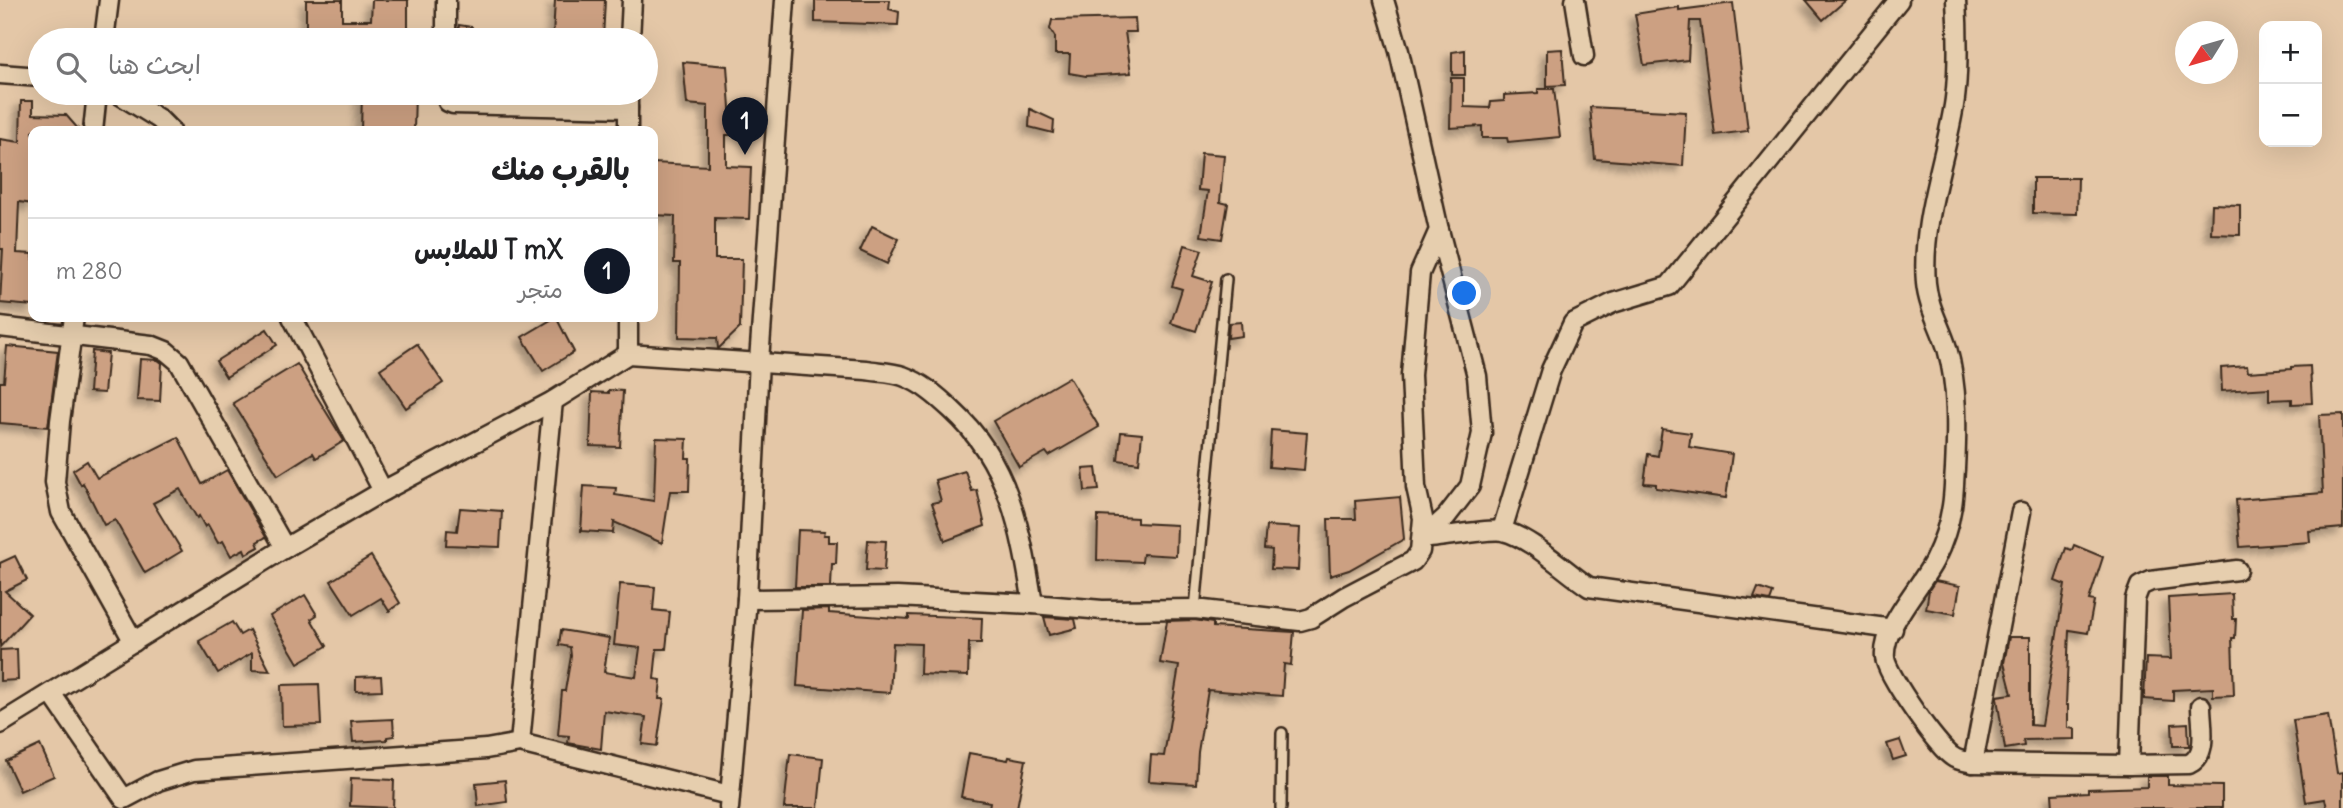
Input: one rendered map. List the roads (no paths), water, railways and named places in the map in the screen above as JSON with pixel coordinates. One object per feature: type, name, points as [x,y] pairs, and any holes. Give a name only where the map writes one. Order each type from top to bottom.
[{"type":"street","points":[[105,28],[109,0]]},
{"type":"street","points":[[446,0],[446,28]]},
{"type":"street","points":[[631,28],[632,0]]},
{"type":"street","points":[[51,693],[124,799],[158,781],[194,770],[486,749],[520,743],[729,801],[747,599],[758,361],[785,0]]},
{"type":"street","points":[[1384,0],[1402,64],[1439,230],[1477,376],[1482,433],[1470,486],[1446,517],[1422,539]]},
{"type":"street","points":[[1575,0],[1584,55]]},
{"type":"street","points":[[1502,530],[1551,370],[1573,323],[1613,303],[1669,286],[1899,0]]},
{"type":"street","points":[[1956,0],[1958,22],[1954,108],[1928,226],[1926,283],[1947,348],[1954,385],[1957,428],[1953,503],[1946,535],[1934,562],[1885,645],[1885,661],[1891,677],[1942,748],[1954,758],[1973,763],[2189,764],[2197,760],[2202,751],[2201,706]]},
{"type":"street","points":[[0,74],[28,76]]},
{"type":"street","points":[[94,126],[96,105]]},
{"type":"street","points":[[136,105],[166,126]]},
{"type":"street","points":[[628,105],[628,126]]},
{"type":"street","points":[[747,599],[897,597],[1101,610],[1195,609],[1300,621],[1311,618],[1344,597],[1406,566],[1420,551],[1423,517],[1416,487],[1411,375],[1420,273],[1439,230]]},
{"type":"street","points":[[74,322],[55,482],[61,512],[134,642]]},
{"type":"street","points":[[295,322],[383,491]]},
{"type":"street","points":[[628,322],[628,354]]},
{"type":"street","points":[[0,327],[151,345],[166,351],[179,362],[285,548]]},
{"type":"street","points":[[0,724],[285,548],[383,491],[553,401],[628,354],[866,370],[901,375],[924,386],[978,437],[1001,475],[1021,531],[1033,604]]},
{"type":"street","points":[[520,743],[553,401]]},
{"type":"street","points":[[1973,763],[2021,512]]},
{"type":"street","points":[[1422,539],[1502,530],[1539,549],[1589,587],[1893,629]]},
{"type":"street","points":[[2129,765],[2135,599],[2140,586],[2151,581],[2237,570]]},
{"type":"lane","points":[[1195,609],[1226,279]]},
{"type":"lane","points":[[1281,808],[1282,733]]},
{"type":"place","name":"T mX للملابس","points":[[745,155]]}]
